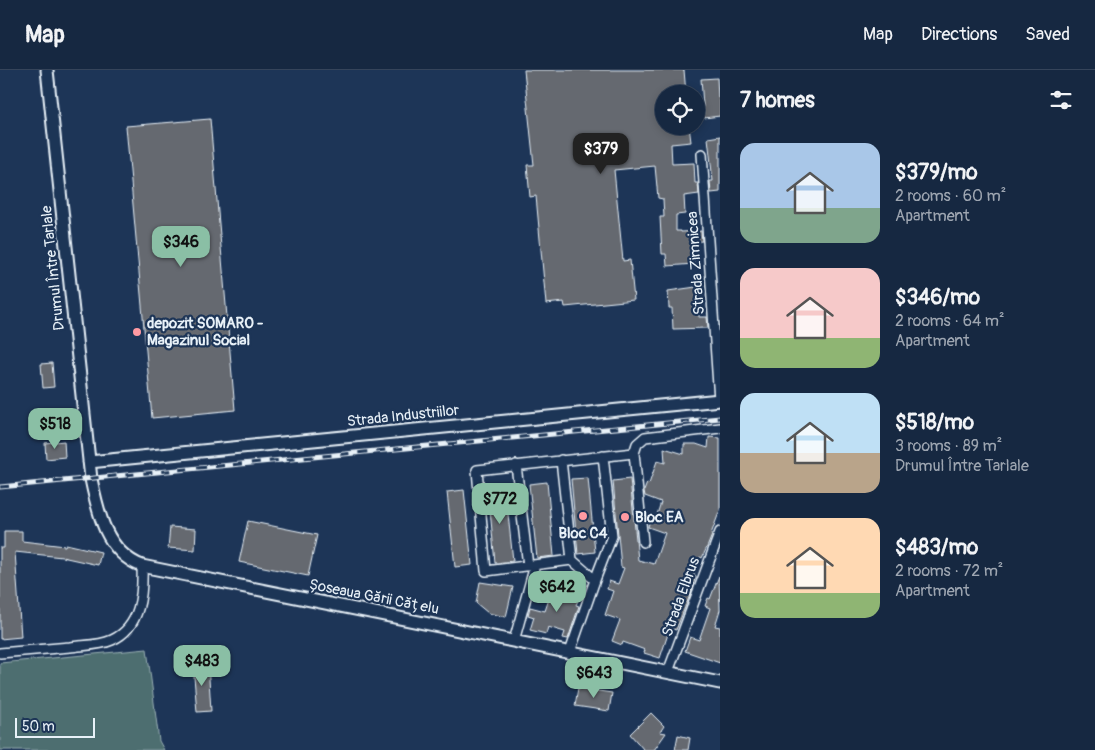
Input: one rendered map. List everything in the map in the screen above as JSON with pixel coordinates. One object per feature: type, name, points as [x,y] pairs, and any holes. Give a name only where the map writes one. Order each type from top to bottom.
[{"type":"main road","name":"Drumul Între Tarlale","points":[[47,70],[89,462]]},
{"type":"main road","name":"Strada Industriilor","points":[[89,462],[719,400]]},
{"type":"main road","name":"Șoseaua Gării Cățelu","points":[[89,462],[97,506],[108,536],[123,556],[131,562],[142,566],[720,684]]},
{"type":"street","name":"Strada Zimnicea","points":[[702,154],[719,400]]},
{"type":"street","points":[[643,542],[634,453],[637,444],[645,438],[720,428]]},
{"type":"street","points":[[572,560],[486,571],[477,470],[634,453]]},
{"type":"street","points":[[570,652],[594,580],[612,536],[603,456]]},
{"type":"street","points":[[561,460],[572,560],[594,580]]},
{"type":"street","points":[[514,641],[531,565],[516,465]]},
{"type":"street","name":"Strada Elbrus","points":[[668,672],[720,532]]},
{"type":"street","points":[[0,653],[94,644],[113,640],[130,626],[136,616],[142,592],[142,566]]},
{"type":"green space","points":[[147,649],[159,741],[164,750],[0,750],[0,663]]},
{"type":"building","points":[[524,70],[684,70],[685,85],[655,85],[655,135],[690,135],[691,142],[671,144],[672,164],[694,163],[695,183],[698,183],[699,194],[684,196],[685,214],[676,215],[676,231],[701,231],[702,241],[692,242],[694,264],[667,266],[666,254],[662,254],[660,217],[664,217],[663,199],[658,198],[655,166],[614,170],[623,261],[630,260],[634,300],[565,307],[564,302],[546,304],[536,196],[530,197],[527,165],[534,165]]},
{"type":"building","points":[[717,78],[720,116],[705,118],[705,85],[701,85],[701,79]]},
{"type":"building","points":[[210,119],[235,410],[152,418],[126,126]]},
{"type":"building","points":[[720,136],[720,192],[711,193],[710,181],[713,181],[708,138]]},
{"type":"building","points":[[696,287],[699,317],[707,317],[708,328],[673,329],[672,308],[669,308],[668,291]]},
{"type":"building","points":[[52,363],[54,387],[43,388],[41,364]]},
{"type":"building","points":[[709,437],[720,438],[720,510],[708,545],[702,558],[700,557],[693,576],[696,576],[676,630],[670,628],[660,658],[644,653],[645,650],[623,642],[622,645],[612,641],[620,620],[605,615],[613,591],[607,589],[609,581],[618,584],[624,568],[621,567],[613,481],[630,479],[638,560],[654,564],[665,533],[648,527],[650,519],[655,521],[661,502],[645,496],[644,491],[647,483],[649,484],[657,461],[665,463],[664,448],[684,454],[684,444],[696,444],[708,448]]},
{"type":"building","points":[[64,441],[65,457],[46,459],[45,443]]},
{"type":"building","name":"Bloc C4","points":[[588,478],[595,552],[578,554],[571,479]]},
{"type":"building","points":[[547,482],[554,556],[537,558],[529,484]]},
{"type":"building","points":[[505,486],[513,561],[495,563],[488,488]]},
{"type":"building","points":[[464,490],[472,565],[455,567],[447,492]]},
{"type":"building","points":[[248,521],[317,535],[308,576],[239,562]]},
{"type":"building","points":[[170,527],[196,529],[195,550],[168,548]]},
{"type":"building","points":[[4,531],[22,531],[22,541],[65,546],[66,544],[101,552],[98,565],[62,557],[15,552],[21,637],[0,639],[0,548],[4,548]]},
{"type":"building","points":[[719,576],[720,610],[715,626],[720,627],[720,663],[685,651],[690,637],[699,640],[710,608],[705,606],[708,598],[710,599]]},
{"type":"building","points":[[480,582],[513,587],[506,617],[488,613],[476,603]]},
{"type":"building","points":[[564,583],[579,589],[576,597],[579,598],[576,605],[579,606],[568,639],[563,638],[565,632],[548,627],[546,634],[530,630],[534,617],[528,615],[530,607],[545,611],[549,599],[556,602],[557,598],[559,599]]},
{"type":"building","points":[[208,663],[211,711],[197,712],[193,665]]},
{"type":"building","points":[[578,688],[612,693],[609,711],[575,706]]},
{"type":"building","points":[[651,713],[664,726],[660,732],[666,733],[654,750],[644,750],[630,734]]},
{"type":"building","points":[[678,735],[690,738],[688,750],[675,750]]},
{"type":"railway","points":[[0,487],[720,418]]},
{"type":"place","name":"depozit SOMARO - Magazinul Social","points":[[137,332]]},
{"type":"place","name":"Bloc C4","points":[[583,516]]},
{"type":"place","name":"Bloc EA","points":[[625,517]]}]
